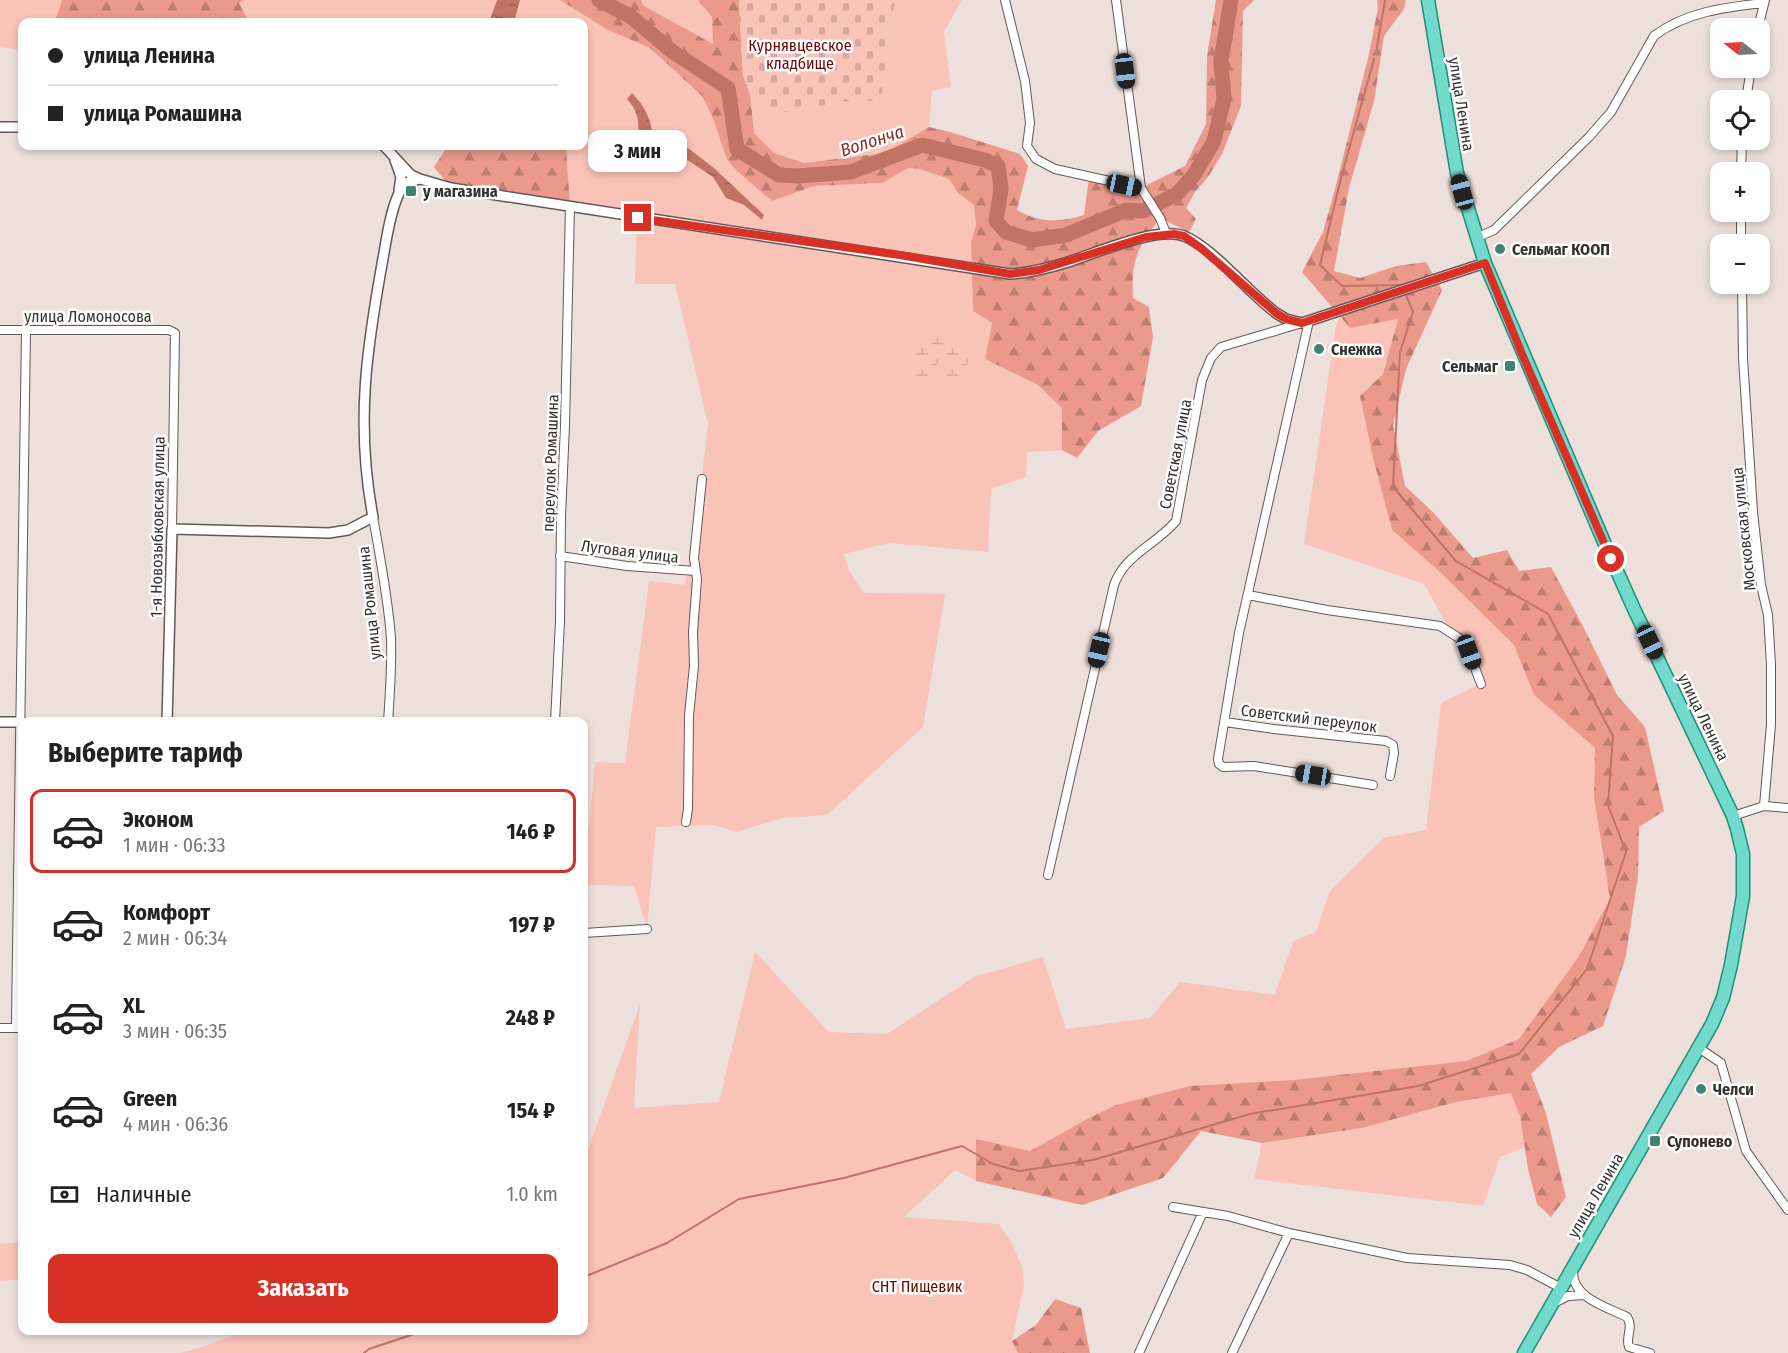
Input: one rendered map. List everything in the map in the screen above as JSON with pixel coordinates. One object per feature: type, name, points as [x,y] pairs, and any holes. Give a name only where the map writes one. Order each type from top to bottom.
[{"type":"main road","name":"улица Ленина","points":[[1429,4],[1457,173],[1485,263],[1634,609],[1733,816],[1741,843],[1743,869],[1738,926],[1731,965],[1723,998],[1712,1024],[1524,1353]]},
{"type":"street","points":[[1005,0],[1025,81],[1030,123],[1027,146],[1036,159],[1055,169],[1141,188]]},
{"type":"street","points":[[1116,0],[1141,188],[1154,207],[1166,233]]},
{"type":"street","points":[[1476,238],[1494,230],[1589,137],[1611,112],[1654,36],[1662,30],[1716,9],[1764,2],[1760,18]]},
{"type":"street","points":[[0,127],[18,128]]},
{"type":"street","points":[[388,150],[411,175],[451,188],[638,218],[900,255],[1010,274],[1039,270],[1146,237],[1166,233],[1184,236],[1217,261],[1276,313],[1286,319],[1305,322],[1485,263]]},
{"type":"street","points":[[172,529],[329,533],[348,530],[373,517],[364,464],[365,369],[370,327],[388,231],[398,198],[401,177],[392,155]]},
{"type":"street","points":[[398,198],[406,183],[420,179]]},
{"type":"street","name":"переулок Ромашина","points":[[555,717],[560,621],[570,206]]},
{"type":"street","name":"Московская улица","points":[[1742,294],[1743,358],[1753,512],[1761,585],[1768,615],[1771,664],[1771,725],[1764,806]]},
{"type":"street","points":[[1305,322],[1239,633],[1219,764],[1223,767],[1254,766],[1373,785]]},
{"type":"street","name":"Советская улица","points":[[1048,875],[1114,585],[1125,563],[1176,521],[1202,380],[1211,358],[1221,346],[1305,322]]},
{"type":"street","name":"улица Ломоносова","points":[[0,330],[169,330],[175,333]]},
{"type":"street","points":[[21,717],[26,330]]},
{"type":"street","name":"1-я Новозыбковская улица","points":[[167,717],[175,333]]},
{"type":"street","points":[[686,822],[689,715],[694,666],[696,571],[694,558],[702,480]]},
{"type":"street","name":"улица Ромашина","points":[[373,517],[387,598],[391,638],[388,717]]},
{"type":"street","name":"Луговая улица","points":[[560,556],[627,566],[696,571]]},
{"type":"street","points":[[1248,595],[1360,616],[1440,626],[1459,638],[1469,652],[1481,684]]},
{"type":"street","points":[[0,722],[18,722]]},
{"type":"street","name":"Советский переулок","points":[[1225,722],[1386,741],[1393,745],[1394,753],[1390,776]]},
{"type":"street","points":[[1733,816],[1764,806],[1788,808]]},
{"type":"street","points":[[588,933],[647,929]]},
{"type":"street","points":[[0,1028],[18,1028]]},
{"type":"street","points":[[1700,1048],[1721,1063],[1746,1151],[1788,1210]]},
{"type":"street","points":[[1173,1207],[1228,1216],[1289,1233],[1407,1258],[1510,1265],[1527,1270],[1561,1288]]},
{"type":"street","points":[[1139,1353],[1203,1212]]},
{"type":"street","points":[[1232,1353],[1289,1233]]},
{"type":"street","points":[[1576,1261],[1573,1277],[1577,1288],[1584,1295],[1627,1317],[1631,1328],[1627,1343],[1629,1347],[1650,1353]]},
{"type":"street","points":[[1551,1306],[1562,1298],[1584,1295]]},
{"type":"green space","points":[[0,0],[62,0],[56,18],[18,18],[18,49],[0,47]]},
{"type":"green space","points":[[62,0],[244,0],[239,3],[247,18],[56,18]]},
{"type":"green space","points":[[244,0],[497,0],[490,18],[247,18],[239,2]]},
{"type":"green space","points":[[520,0],[560,0],[606,29],[650,48],[703,97],[714,121],[772,201],[814,186],[882,183],[908,168],[919,169],[949,179],[958,193],[974,204],[976,225],[971,242],[973,311],[992,323],[985,359],[1038,385],[1062,408],[1062,450],[1027,452],[1026,477],[991,489],[988,552],[889,543],[844,554],[849,571],[864,593],[945,594],[923,727],[827,815],[782,818],[737,832],[713,825],[656,827],[647,929],[634,886],[588,885],[588,827],[595,762],[625,763],[649,581],[685,585],[698,507],[708,424],[675,284],[635,284],[637,218],[570,206],[566,150],[588,150],[588,18],[515,18]],"holes":[[[633,105],[653,137],[688,148],[714,168],[764,215],[762,220],[744,205],[726,198],[713,177],[689,161],[655,152],[639,139],[640,122]],[[931,330],[945,338],[958,386],[948,362],[938,362]]]},
{"type":"green space","points":[[560,0],[641,0],[644,6],[713,44],[712,17],[698,0],[739,0],[743,76],[750,94],[754,133],[774,153],[804,163],[885,153],[929,127],[1020,154],[1028,166],[1017,210],[1033,217],[1058,220],[1084,215],[1089,178],[1141,188],[1185,166],[1206,124],[1207,56],[1216,0],[1254,0],[1243,11],[1241,106],[1222,154],[1186,208],[1196,219],[1189,232],[1160,218],[1137,255],[1133,274],[1133,298],[1149,307],[1153,337],[1141,406],[1098,431],[1077,458],[1062,450],[1062,408],[1038,385],[985,359],[992,323],[973,311],[971,242],[976,225],[974,205],[958,193],[949,179],[919,169],[908,168],[882,183],[814,186],[772,201],[737,171],[727,159],[703,97],[650,48],[606,29]]},
{"type":"green space","points":[[641,0],[698,0],[712,17],[714,45],[644,6]]},
{"type":"green space","name":"Курнявцевское кладбище","points":[[739,0],[895,0],[880,101],[842,102],[781,113],[750,94],[743,76]]},
{"type":"green space","points":[[895,0],[962,0],[944,32],[951,87],[932,91],[929,127],[885,153],[804,163],[774,153],[754,133],[750,94],[781,113],[842,102],[880,101]]},
{"type":"green space","points":[[1377,0],[1406,0],[1404,9],[1384,36],[1374,101],[1349,188],[1334,271],[1360,278],[1396,266],[1426,262],[1442,290],[1406,369],[1393,425],[1405,486],[1432,511],[1473,558],[1507,550],[1519,571],[1551,567],[1617,695],[1645,727],[1664,811],[1639,827],[1638,876],[1626,956],[1603,1026],[1559,1047],[1531,1074],[1546,1113],[1566,1197],[1551,1217],[1537,1204],[1528,1169],[1520,1116],[1511,1093],[1456,1102],[1362,1128],[1262,1143],[1201,1131],[1163,1178],[1082,1205],[976,1181],[976,1139],[1030,1151],[1116,1105],[1190,1086],[1293,1080],[1466,1061],[1519,1039],[1579,956],[1610,899],[1594,797],[1595,748],[1534,695],[1514,645],[1442,574],[1392,530],[1360,396],[1383,374],[1398,319],[1350,328],[1302,272],[1323,232],[1335,189],[1369,54],[1378,8]]},
{"type":"green space","points":[[445,150],[566,150],[570,206],[451,188],[434,167]]},
{"type":"green space","name":"СНТ Пищевик","points":[[1340,317],[1350,328],[1398,319],[1383,374],[1360,396],[1392,530],[1442,574],[1514,645],[1534,695],[1595,748],[1594,797],[1610,899],[1579,956],[1519,1039],[1466,1061],[1293,1080],[1190,1086],[1116,1105],[1030,1151],[977,1140],[976,1181],[955,1170],[904,1217],[999,1224],[1011,1242],[1022,1266],[1024,1285],[1012,1341],[1018,1353],[180,1353],[234,1335],[588,1335],[588,1150],[640,1004],[634,1108],[719,1102],[755,952],[829,1032],[887,1034],[974,977],[1043,957],[1066,1029],[1150,1018],[1180,982],[1275,995],[1293,941],[1316,932],[1330,891],[1384,838],[1426,830],[1441,703],[1480,684],[1424,584],[1304,544],[1336,324]]},
{"type":"green space","points":[[931,330],[972,352],[958,386],[943,382],[947,362],[938,362],[929,381],[921,390],[914,387],[913,366],[920,340]]},
{"type":"green space","points":[[1512,1093],[1520,1116],[1525,1147],[1500,1157],[1483,1206],[1254,1179],[1262,1143],[1362,1128],[1456,1102]]},
{"type":"green space","points":[[18,1242],[18,1279],[0,1281],[0,1244]]},
{"type":"green space","points":[[1055,1299],[1081,1308],[1090,1353],[1018,1353],[1012,1341],[1036,1325]]},
{"type":"water","points":[[497,0],[520,0],[515,18],[490,18]]},
{"type":"water","points":[[632,93],[647,113],[653,137],[688,148],[714,168],[764,215],[762,220],[744,205],[726,198],[713,177],[689,161],[640,146],[637,116],[627,99]]},
{"type":"waterway","name":"Волонча","points":[[599,0],[630,16],[673,52],[728,88],[737,149],[779,175],[851,172],[922,145],[985,160],[998,166],[1001,189],[996,221],[1006,232],[1032,240],[1066,235],[1126,210],[1143,211],[1177,194],[1194,175],[1214,141],[1224,99],[1221,61],[1231,0]]},
{"type":"waterway","points":[[1377,47],[1385,0]]},
{"type":"waterway","points":[[1374,59],[1320,265],[1342,286],[1402,285]]},
{"type":"waterway","points":[[588,1275],[667,1243],[739,1199],[844,1178],[962,1146],[993,1164],[1019,1171],[1093,1160],[1250,1114],[1418,1086],[1519,1054],[1587,969],[1626,852],[1608,805],[1613,736],[1548,614],[1456,561],[1393,487],[1400,352],[1413,312],[1406,295]]},
{"type":"waterway","points":[[364,1353],[369,1349],[411,1335]]},
{"type":"place","name":"у магазина","points":[[411,191]]},
{"type":"place","name":"Сельмаг КООП","points":[[1500,249]]},
{"type":"place","name":"Снежка","points":[[1319,349]]},
{"type":"place","name":"Сельмаг","points":[[1510,366]]},
{"type":"place","name":"Челси","points":[[1701,1089]]},
{"type":"place","name":"Супонево","points":[[1655,1141]]},
{"type":"route","points":[[638,218],[900,255],[1010,274],[1039,270],[1146,237],[1166,233],[1174,234],[1191,240],[1276,313],[1286,319],[1302,323],[1485,263],[1611,559]]}]
